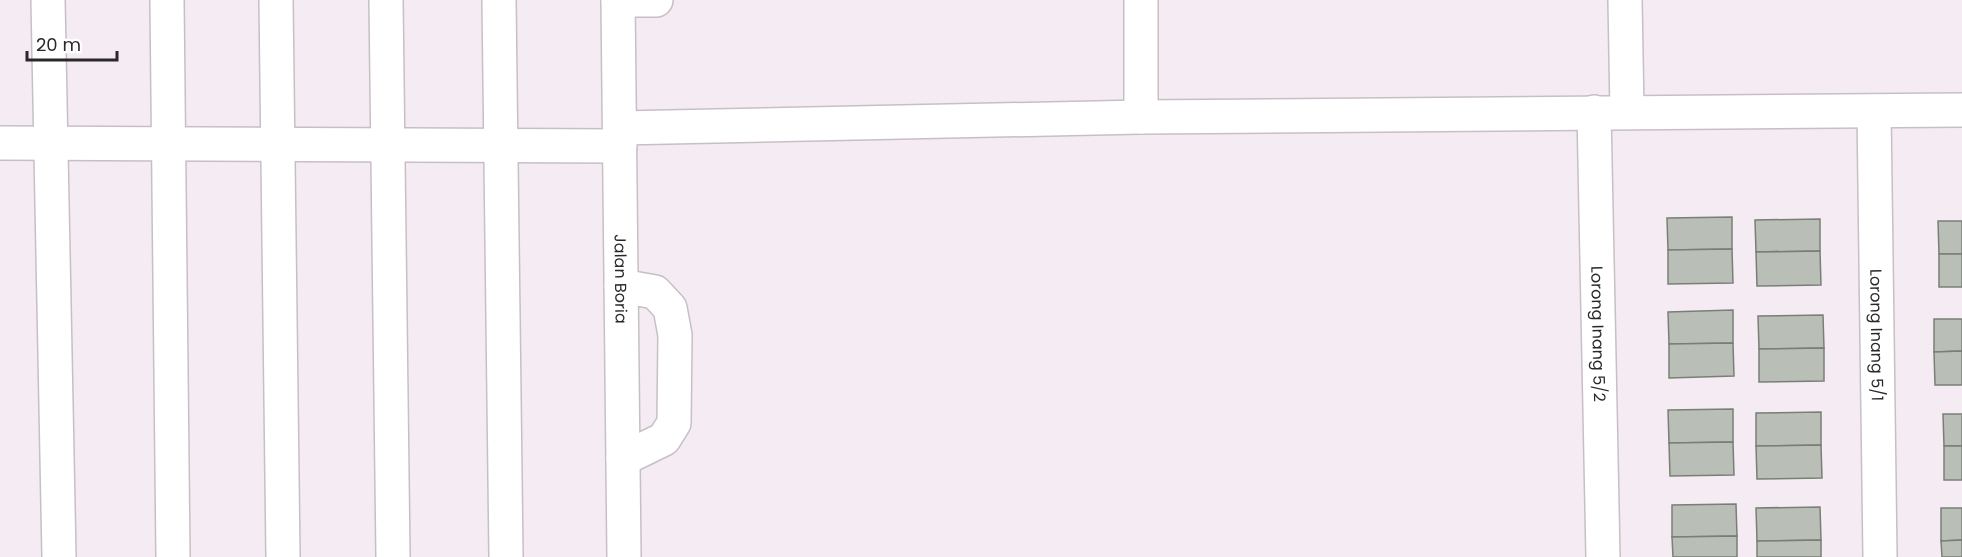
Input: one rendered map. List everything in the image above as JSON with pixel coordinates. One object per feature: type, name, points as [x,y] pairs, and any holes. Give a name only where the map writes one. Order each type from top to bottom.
[{"type":"street","points":[[48,0],[59,557]]},
{"type":"street","points":[[167,0],[173,557]]},
{"type":"street","points":[[276,0],[283,557]]},
{"type":"street","points":[[386,0],[393,557]]},
{"type":"street","points":[[499,0],[506,557]]},
{"type":"street","points":[[618,0],[656,0]]},
{"type":"street","name":"Jalan Boria","points":[[618,0],[624,557]]},
{"type":"street","points":[[1141,0],[1141,117]]},
{"type":"street","points":[[1625,0],[1627,111]]},
{"type":"street","points":[[0,143],[501,145],[620,137],[1141,117],[1627,111],[1962,110]]},
{"type":"street","name":"Lorong Inang 5/1","points":[[1874,111],[1880,557]]},
{"type":"street","name":"Lorong Inang 5/2","points":[[1594,112],[1603,557]]},
{"type":"street","points":[[621,286],[656,292],[670,308],[675,335],[674,423],[663,439],[623,459]]},
{"type":"building","points":[[1732,217],[1732,249],[1668,250],[1667,218]]},
{"type":"building","points":[[1820,219],[1820,251],[1756,252],[1755,220]]},
{"type":"building","points":[[1938,221],[1962,221],[1962,254],[1939,254]]},
{"type":"building","points":[[1732,249],[1733,283],[1668,284],[1668,250]]},
{"type":"building","points":[[1820,251],[1821,285],[1757,286],[1756,252]]},
{"type":"building","points":[[1939,254],[1962,254],[1962,287],[1939,287]]},
{"type":"building","points":[[1733,310],[1733,343],[1669,344],[1668,312]]},
{"type":"building","points":[[1823,315],[1824,348],[1759,349],[1758,316]]},
{"type":"building","points":[[1934,319],[1962,319],[1962,351],[1934,352]]},
{"type":"building","points":[[1733,343],[1734,376],[1669,378],[1669,344]]},
{"type":"building","points":[[1824,348],[1824,381],[1759,382],[1759,349]]},
{"type":"building","points":[[1962,351],[1962,385],[1935,385],[1934,352]]},
{"type":"building","points":[[1733,409],[1733,442],[1669,443],[1668,410]]},
{"type":"building","points":[[1821,412],[1821,445],[1756,446],[1756,413]]},
{"type":"building","points":[[1943,414],[1962,414],[1962,446],[1944,446]]},
{"type":"building","points":[[1733,442],[1734,475],[1670,476],[1669,443]]},
{"type":"building","points":[[1821,445],[1822,478],[1757,479],[1756,446]]},
{"type":"building","points":[[1944,446],[1962,446],[1962,480],[1944,480]]},
{"type":"building","points":[[1736,504],[1737,536],[1672,537],[1672,505]]},
{"type":"building","points":[[1820,507],[1821,540],[1757,541],[1756,508]]},
{"type":"building","points":[[1941,508],[1962,508],[1962,540],[1941,541]]},
{"type":"building","points":[[1737,536],[1737,557],[1673,557],[1672,537]]},
{"type":"building","points":[[1821,540],[1821,557],[1757,557],[1757,541]]},
{"type":"building","points":[[1962,540],[1962,557],[1942,557],[1941,541]]}]
